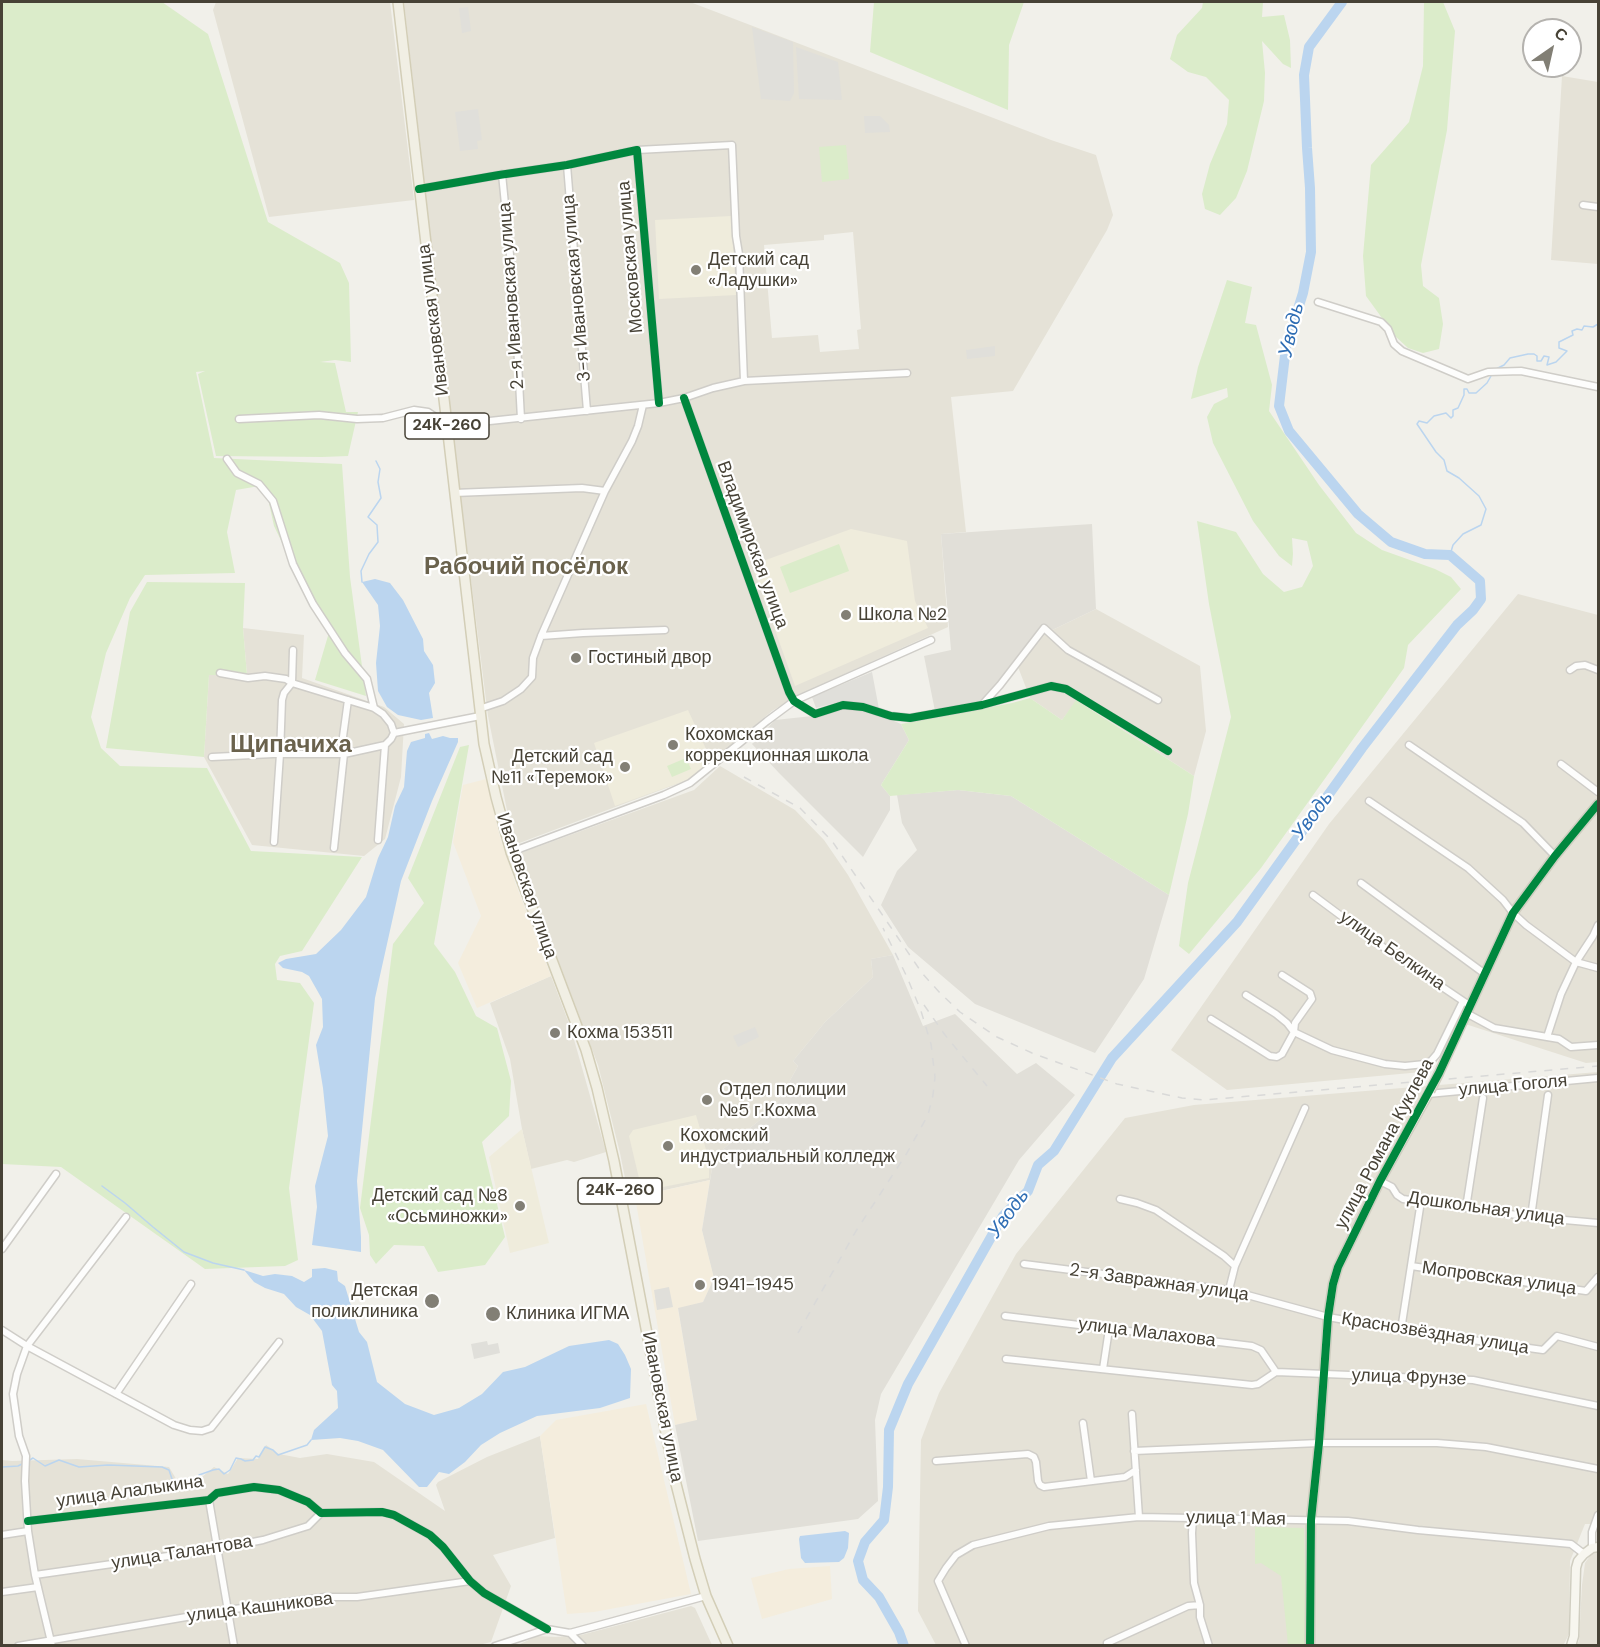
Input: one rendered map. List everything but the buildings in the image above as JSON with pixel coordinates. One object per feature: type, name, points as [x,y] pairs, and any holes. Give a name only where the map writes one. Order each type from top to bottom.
[{"type":"main road","name":"Ивановская улица","points":[[398,2],[480,712],[496,797],[511,852],[585,1050],[606,1122],[675,1480],[706,1596],[728,1646]]},
{"type":"street","points":[[637,150],[732,145],[744,381]]},
{"type":"street","name":"Московская улица","points":[[419,189],[595,160],[637,150],[659,403]]},
{"type":"street","name":"3-я Ивановская улица","points":[[567,165],[587,411]]},
{"type":"street","name":"2-я Ивановская улица","points":[[502,174],[515,305],[521,419]]},
{"type":"street","points":[[1583,205],[1599,207]]},
{"type":"street","points":[[1318,302],[1381,322],[1388,329],[1394,344],[1402,351],[1468,379],[1488,372],[1521,371],[1599,387]]},
{"type":"street","points":[[239,419],[319,415],[357,419],[383,418],[421,410],[436,415],[446,424],[452,425],[659,403],[744,381],[906,373]]},
{"type":"street","name":"Владимирская улица","points":[[684,398],[789,693],[794,701]]},
{"type":"street","points":[[394,733],[444,723],[480,712],[503,701],[529,681],[532,677],[533,658],[541,636],[605,491],[632,441],[643,405]]},
{"type":"street","points":[[227,459],[237,473],[259,484],[273,501],[293,564],[313,604],[345,653],[367,679],[374,708]]},
{"type":"street","points":[[454,494],[582,488],[605,491]]},
{"type":"street","points":[[982,705],[1044,628],[1068,650],[1158,700]]},
{"type":"street","points":[[541,636],[665,630]]},
{"type":"street","points":[[511,852],[664,795],[690,783],[794,701],[931,640]]},
{"type":"street","points":[[274,842],[282,700],[284,693],[292,683],[293,650]]},
{"type":"street","points":[[1570,670],[1576,666],[1585,665],[1599,670]]},
{"type":"street","points":[[212,757],[344,754],[385,745],[394,733],[387,719],[374,708],[292,683],[286,679],[265,676],[248,678],[220,673]]},
{"type":"street","points":[[794,701],[815,714],[843,705],[863,707],[891,716],[910,718],[982,705],[1052,686],[1066,689],[1168,751]]},
{"type":"street","points":[[334,848],[344,754],[342,744],[348,700]]},
{"type":"street","points":[[378,840],[385,745]]},
{"type":"street","points":[[1409,745],[1523,823],[1555,856]]},
{"type":"street","points":[[1561,764],[1599,792]]},
{"type":"street","points":[[1369,801],[1468,868],[1526,925],[1576,962],[1599,968]]},
{"type":"street","name":"улица Романа Куклева","points":[[1310,1646],[1311,1520],[1328,1317],[1338,1267],[1380,1181],[1439,1073],[1513,913],[1555,856],[1599,804]]},
{"type":"street","points":[[1361,883],[1485,974]]},
{"type":"street","name":"улица Белкина","points":[[1313,895],[1383,947],[1463,1001],[1469,1011],[1494,1028],[1559,1039],[1571,1047],[1599,1045]]},
{"type":"street","points":[[1547,1037],[1561,994],[1576,962],[1599,925]]},
{"type":"street","points":[[1211,1019],[1270,1056],[1277,1057],[1294,1032],[1295,1023],[1312,999],[1310,993],[1282,975]]},
{"type":"street","points":[[1246,995],[1276,1014],[1294,1032],[1332,1050],[1385,1064],[1405,1066],[1425,1064],[1431,1061],[1437,1054],[1463,1001]]},
{"type":"street","name":"улица Гоголя","points":[[1429,1092],[1599,1078]]},
{"type":"street","points":[[1531,1217],[1548,1095]]},
{"type":"street","points":[[1466,1208],[1483,1098]]},
{"type":"street","points":[[1229,1290],[1234,1266],[1305,1108]]},
{"type":"street","points":[[2,1249],[56,1174]]},
{"type":"street","name":"Дошкольная улица","points":[[1380,1181],[1392,1187],[1403,1199],[1531,1217],[1599,1223]]},
{"type":"street","points":[[1120,1199],[1156,1210],[1224,1256],[1234,1266]]},
{"type":"street","points":[[1401,1330],[1421,1201]]},
{"type":"street","points":[[51,1643],[35,1575],[28,1531],[25,1481],[27,1465],[19,1436],[13,1394],[27,1346],[126,1217]]},
{"type":"street","name":"2-я Завражная улица","points":[[1024,1264],[1229,1290],[1328,1317]]},
{"type":"street","name":"Мопровская улица","points":[[1411,1266],[1586,1292],[1598,1277]]},
{"type":"street","points":[[116,1394],[191,1284]]},
{"type":"street","name":"улица Малахова","points":[[1005,1316],[1252,1346],[1261,1350],[1276,1372]]},
{"type":"street","name":"Краснозвёздная улица","points":[[1328,1317],[1543,1350],[1557,1336],[1599,1347]]},
{"type":"street","points":[[1103,1369],[1109,1329]]},
{"type":"street","points":[[2,1330],[27,1346],[174,1425],[202,1431],[211,1428],[279,1342]]},
{"type":"street","name":"улица Фрунзе","points":[[1006,1359],[1252,1385],[1258,1384],[1276,1372],[1473,1380],[1599,1406]]},
{"type":"street","points":[[1132,1414],[1139,1517]]},
{"type":"street","points":[[1083,1423],[1090,1481]]},
{"type":"street","points":[[1134,1451],[1319,1443],[1437,1443],[1486,1448],[1599,1469]]},
{"type":"street","points":[[936,1461],[1028,1454],[1034,1456],[1038,1481],[1044,1487],[1125,1477],[1136,1470]]},
{"type":"street","name":"улица Алалыкина","points":[[28,1521],[209,1500],[218,1493],[254,1487],[279,1490],[308,1502],[321,1513]]},
{"type":"street","points":[[209,1500],[234,1646]]},
{"type":"street","points":[[321,1513],[382,1512],[394,1515],[430,1535],[443,1547],[470,1581],[484,1593],[547,1629],[570,1634],[706,1596]]},
{"type":"street","name":"улица Талантова","points":[[35,1575],[217,1549],[263,1540],[308,1526],[321,1513]]},
{"type":"street","points":[[1571,1646],[1574,1636],[1576,1568],[1584,1554],[1595,1548],[1592,1532],[1599,1515]]},
{"type":"street","name":"улица 1 Мая","points":[[966,1646],[938,1581],[956,1556],[973,1545],[1049,1526],[1139,1517],[1348,1521],[1571,1544],[1584,1554]]},
{"type":"street","points":[[1193,1519],[1194,1583],[1200,1605],[1200,1617],[1209,1646]]},
{"type":"street","points":[[2,1535],[28,1531]]},
{"type":"street","name":"улица Кашникова","points":[[18,1646],[51,1643],[227,1610],[324,1597],[357,1597],[470,1581]]},
{"type":"street","points":[[2,1592],[38,1587]]},
{"type":"street","points":[[1107,1642],[1188,1606],[1200,1605]]},
{"type":"street","points":[[495,1646],[547,1629]]},
{"type":"street","points":[[570,1634],[583,1646]]},
{"type":"shaded area","points":[[216,2],[390,2],[414,200],[269,217],[213,10]]},
{"type":"shaded area","points":[[404,2],[690,2],[1051,140],[1096,155],[1113,215],[1107,230],[1013,391],[951,397],[966,532],[941,534],[948,627],[796,696],[772,711],[690,779],[514,845],[488,716],[451,420]],"holes":[[[853,232],[861,329],[857,330],[859,349],[820,352],[818,335],[772,338],[764,245],[824,240],[824,235]]]},
{"type":"shaded area","points":[[468,7],[471,31],[462,33],[459,8]]},
{"type":"shaded area","points":[[752,27],[793,42],[794,93],[790,101],[761,99]]},
{"type":"shaded area","points":[[796,47],[838,62],[842,100],[799,99]]},
{"type":"shaded area","points":[[1562,78],[1598,82],[1598,264],[1551,260]]},
{"type":"shaded area","points":[[478,109],[482,140],[477,141],[478,149],[460,151],[455,112]]},
{"type":"shaded area","points":[[864,116],[880,116],[889,125],[890,132],[865,133]]},
{"type":"shaded area","name":"Детский сад «Ладушки»","points":[[731,216],[736,295],[659,299],[655,220]]},
{"type":"shaded area","points":[[995,346],[995,356],[967,359],[966,350]]},
{"type":"shaded area","points":[[1092,524],[1096,609],[1046,633],[995,694],[981,703],[935,711],[924,656],[951,650],[941,534]]},
{"type":"shaded area","name":"Школа №2","points":[[851,529],[907,541],[915,601],[928,628],[795,686],[752,565]]},
{"type":"shaded area","points":[[1518,594],[1598,615],[1598,1062],[1586,1063],[1456,1021],[1432,1071],[1227,1090],[1171,1050],[1329,824]]},
{"type":"shaded area","points":[[1096,609],[1200,666],[1206,731],[1194,776],[1077,700],[1062,720],[1030,698],[1018,667],[1046,633]]},
{"type":"shaded area","points":[[243,628],[304,635],[302,678],[384,707],[404,724],[401,777],[385,839],[364,856],[252,845],[204,757],[209,675],[247,675]]},
{"type":"shaded area","points":[[872,672],[879,709],[863,703],[842,701],[816,708],[812,697]]},
{"type":"shaded area","points":[[848,708],[870,711],[901,724],[909,740],[881,785],[890,796],[890,810],[863,857],[752,744],[775,720],[822,715]]},
{"type":"shaded area","points":[[688,710],[712,762],[690,779],[615,806],[594,743]]},
{"type":"shaded area","points":[[720,766],[795,810],[824,840],[848,875],[893,955],[871,959],[873,977],[825,1022],[793,1061],[798,1066],[774,1109],[714,1156],[710,1180],[629,1198],[598,1065],[518,854],[694,790]]},
{"type":"shaded area","points":[[486,779],[500,837],[551,976],[477,1008],[458,963],[481,916],[453,842],[463,785]]},
{"type":"shaded area","points":[[958,790],[1011,796],[1169,895],[1144,979],[1095,1053],[975,1004],[908,947],[881,905],[897,871],[917,850],[902,823],[897,795]]},
{"type":"shaded area","points":[[893,955],[923,1026],[955,1014],[1017,1074],[1036,1063],[1075,1095],[1019,1160],[881,1394],[875,1420],[878,1501],[858,1519],[698,1541],[675,1425],[697,1420],[678,1308],[703,1302],[714,1278],[702,1230],[714,1156],[774,1109],[798,1066],[793,1061],[825,1022],[873,977],[871,959]]},
{"type":"shaded area","points":[[551,976],[571,1029],[606,1152],[574,1162],[567,1160],[531,1169],[510,1059],[490,1003]]},
{"type":"shaded area","points":[[755,1027],[759,1037],[738,1047],[733,1036]]},
{"type":"shaded area","points":[[1598,1072],[1598,1524],[1585,1524],[1570,1561],[1569,1634],[1564,1644],[936,1645],[918,1611],[921,1440],[939,1393],[1016,1254],[1125,1118],[1194,1105]]},
{"type":"shaded area","name":"Кохомский индустриальный колледж","points":[[696,1115],[709,1160],[709,1178],[642,1191],[629,1136],[633,1130]]},
{"type":"shaded area","name":"Детский сад №8 «Осьминожки»","points":[[522,1129],[549,1243],[510,1253],[489,1157]]},
{"type":"shaded area","points":[[710,1180],[702,1230],[714,1278],[703,1302],[678,1309],[697,1421],[675,1425],[635,1197]]},
{"type":"shaded area","points":[[669,1287],[673,1307],[657,1310],[654,1290]]},
{"type":"shaded area","points":[[487,1341],[488,1345],[498,1343],[500,1353],[474,1359],[471,1344]]},
{"type":"shaded area","points":[[646,1404],[691,1594],[594,1612],[567,1614],[540,1436],[556,1420]]},
{"type":"shaded area","points":[[540,1436],[555,1538],[493,1555],[511,1586],[491,1642],[475,1646],[2,1646],[2,1460],[77,1459],[169,1467],[178,1482],[196,1482],[214,1467],[228,1474],[238,1458],[258,1459],[266,1445],[279,1454],[300,1458],[327,1454],[374,1462],[445,1511],[436,1485],[438,1482],[487,1457]]},
{"type":"shaded area","points":[[1598,1551],[1598,1645],[1575,1646],[1579,1641],[1585,1563],[1592,1553]]},
{"type":"shaded area","points":[[830,1566],[832,1599],[762,1619],[751,1578],[789,1569]]},
{"type":"shaded area","points":[[691,1606],[695,1608],[712,1645],[516,1646],[537,1636],[581,1635]]},
{"type":"green space","points":[[2,2],[162,2],[208,34],[268,222],[340,263],[349,283],[351,362],[335,360],[320,362],[335,363],[346,412],[358,412],[348,456],[216,456],[198,374],[205,371],[196,372],[214,458],[342,464],[350,577],[366,696],[315,680],[330,629],[301,582],[274,526],[265,485],[236,490],[227,532],[235,573],[145,575],[130,598],[106,653],[91,717],[101,748],[120,766],[207,768],[251,851],[362,857],[302,951],[280,956],[275,964],[277,980],[300,983],[314,1003],[289,1188],[298,1260],[285,1266],[205,1269],[61,1167],[2,1164]]},
{"type":"green space","points":[[874,2],[1024,2],[1009,45],[1008,110],[870,52]]},
{"type":"green space","points":[[1203,2],[1263,2],[1262,17],[1284,15],[1290,40],[1291,68],[1283,64],[1262,41],[1265,73],[1264,101],[1247,171],[1236,198],[1220,215],[1205,209],[1202,194],[1210,164],[1227,124],[1229,100],[1206,77],[1188,72],[1170,59],[1177,35],[1202,8]]},
{"type":"green space","points":[[1424,2],[1443,2],[1455,31],[1447,130],[1421,265],[1423,286],[1439,298],[1443,324],[1439,349],[1423,353],[1408,348],[1395,336],[1366,296],[1363,256],[1371,165],[1409,122],[1423,66]]},
{"type":"green space","points":[[846,145],[849,179],[822,182],[819,147]]},
{"type":"green space","points":[[1227,280],[1252,287],[1245,323],[1256,325],[1272,385],[1269,411],[1319,485],[1356,533],[1382,550],[1451,577],[1461,589],[1408,645],[1404,668],[1261,868],[1189,954],[1179,946],[1188,883],[1231,717],[1209,604],[1197,521],[1236,532],[1263,574],[1284,592],[1302,587],[1313,566],[1307,541],[1292,538],[1292,566],[1279,556],[1253,521],[1213,443],[1207,417],[1214,404],[1228,397],[1227,388],[1191,399],[1198,367]]},
{"type":"green space","points":[[839,544],[849,571],[790,593],[780,567]]},
{"type":"green space","points":[[147,582],[245,583],[243,628],[247,675],[209,675],[204,757],[106,748],[130,612]]},
{"type":"green space","points":[[1030,698],[1062,720],[1076,700],[1194,776],[1188,814],[1169,895],[1011,796],[958,790],[890,796],[881,785],[909,740],[901,724]]},
{"type":"green space","points":[[469,745],[434,944],[455,972],[476,1016],[497,1028],[511,1081],[509,1116],[482,1142],[505,1237],[485,1265],[438,1272],[424,1246],[394,1245],[376,1264],[370,1255],[369,1235],[360,1208],[393,944],[424,903],[408,878],[460,747]]},
{"type":"green space","points":[[686,758],[691,769],[672,777],[667,766]]},
{"type":"green space","points":[[1255,1527],[1304,1528],[1307,1645],[1288,1645],[1281,1576],[1261,1563],[1255,1564]]},
{"type":"water","points":[[375,579],[390,583],[403,600],[423,639],[424,651],[433,665],[435,683],[429,693],[433,718],[421,720],[398,715],[387,707],[378,691],[376,663],[380,626],[378,605],[362,582]]},
{"type":"water","points":[[429,733],[432,739],[443,736],[458,738],[458,742],[401,881],[375,998],[357,1181],[361,1252],[312,1245],[317,1207],[315,1186],[328,1136],[316,1045],[323,1027],[322,999],[309,976],[283,968],[278,963],[286,959],[316,954],[341,930],[366,897],[378,858],[388,837],[395,806],[404,787],[407,751],[411,742],[425,738],[425,734]]},
{"type":"water","points":[[325,1268],[337,1271],[338,1281],[345,1286],[359,1332],[367,1342],[377,1382],[405,1404],[434,1415],[459,1408],[482,1394],[503,1372],[525,1367],[569,1346],[609,1340],[618,1344],[631,1369],[630,1398],[600,1408],[537,1416],[500,1433],[481,1445],[465,1462],[449,1474],[439,1472],[427,1487],[419,1487],[383,1450],[358,1441],[340,1438],[311,1440],[314,1430],[338,1408],[337,1391],[332,1385],[322,1331],[310,1315],[296,1307],[284,1294],[254,1282],[244,1270],[263,1276],[275,1274],[292,1276],[304,1282],[312,1277],[312,1269]]},
{"type":"water","points":[[845,1531],[849,1533],[848,1548],[844,1558],[839,1562],[805,1563],[801,1558],[800,1536]]},
{"type":"waterway","name":"Уводь","points":[[904,1646],[899,1632],[879,1597],[863,1580],[858,1561],[865,1542],[884,1520],[888,1487],[889,1430],[908,1384],[1003,1216],[1028,1191],[1038,1165],[1054,1151],[1112,1058],[1237,922],[1362,748],[1457,625],[1481,599],[1480,581],[1450,555],[1425,554],[1391,542],[1358,514],[1289,431],[1279,406],[1286,347],[1303,293],[1311,252],[1304,75],[1309,47],[1342,2]]},
{"type":"waterway","points":[[1496,369],[1510,358],[1528,354],[1537,356],[1537,361],[1541,361],[1544,356],[1549,357],[1547,365],[1556,362],[1567,351],[1559,348],[1559,342],[1573,335],[1572,331],[1598,324]]},
{"type":"waterway","points":[[1450,555],[1453,545],[1463,534],[1481,525],[1486,509],[1479,496],[1459,478],[1447,471],[1444,460],[1417,424],[1419,421],[1427,423],[1434,416],[1446,413],[1451,418],[1453,410],[1458,408],[1464,395],[1464,389],[1467,389],[1469,393],[1476,393],[1491,376]]},
{"type":"waterway","points":[[362,582],[361,571],[378,542],[377,525],[368,517],[381,498],[378,482],[380,469],[376,461]]},
{"type":"waterway","points":[[102,1186],[184,1252],[213,1263],[244,1270]]},
{"type":"waterway","points":[[28,1461],[33,1458],[45,1466],[59,1460],[79,1467],[108,1465],[162,1467],[169,1470],[173,1482],[180,1486],[195,1483],[199,1475],[213,1470],[219,1469],[224,1474],[230,1470],[236,1458],[245,1461],[253,1460],[256,1456],[259,1457],[265,1447],[278,1455],[307,1445],[311,1440]]},
{"type":"waterway","points":[[2,1467],[18,1466],[24,1463]]},
{"type":"railway","points":[[744,777],[800,808],[832,841],[922,973],[960,1012],[997,1037],[1032,1053],[1117,1084],[1182,1098],[1204,1100],[1598,1066]]},
{"type":"railway","points":[[798,1333],[856,1231],[907,1153],[928,1115],[933,1095],[935,1077],[931,1044],[907,977],[883,928]]},
{"type":"railway","points":[[924,1005],[945,1035],[987,1086]]},
{"type":"cycle path","points":[[419,189],[567,165],[637,150],[659,403]]},
{"type":"cycle path","points":[[684,398],[794,701],[815,714],[843,705],[863,707],[891,716],[910,718],[982,705],[1051,686],[1066,689],[1168,751]]},
{"type":"cycle path","points":[[1310,1646],[1311,1520],[1328,1317],[1338,1267],[1380,1181],[1439,1073],[1513,913],[1555,856],[1598,804]]},
{"type":"cycle path","points":[[28,1521],[209,1500],[217,1493],[254,1487],[279,1490],[308,1502],[321,1513],[382,1512],[394,1515],[430,1535],[443,1547],[470,1581],[484,1593],[547,1629]]},
{"type":"place","name":"Детский сад «Ладушки»","points":[[696,270]]},
{"type":"place","name":"Школа №2","points":[[846,615]]},
{"type":"place","name":"Гостиный двор","points":[[576,658]]},
{"type":"place","name":"Кохомская коррекционная школа","points":[[673,745]]},
{"type":"place","name":"Детский сад №11 «Теремок»","points":[[625,767]]},
{"type":"place","name":"Кохма 153511","points":[[555,1033]]},
{"type":"place","name":"Отдел полиции №5 г.Кохма","points":[[707,1100]]},
{"type":"place","name":"Кохомский индустриальный колледж","points":[[668,1146]]},
{"type":"place","name":"Детский сад №8 «Осьминожки»","points":[[520,1206]]},
{"type":"place","name":"1941-1945","points":[[700,1285]]},
{"type":"place","name":"Детская поликлиника","points":[[432,1301]]},
{"type":"place","name":"Клиника ИГМА","points":[[493,1314]]},
{"type":"district","name":"Рабочий посёлок","points":[[526,568]]},
{"type":"district","name":"Щипачиха","points":[[291,746]]}]
